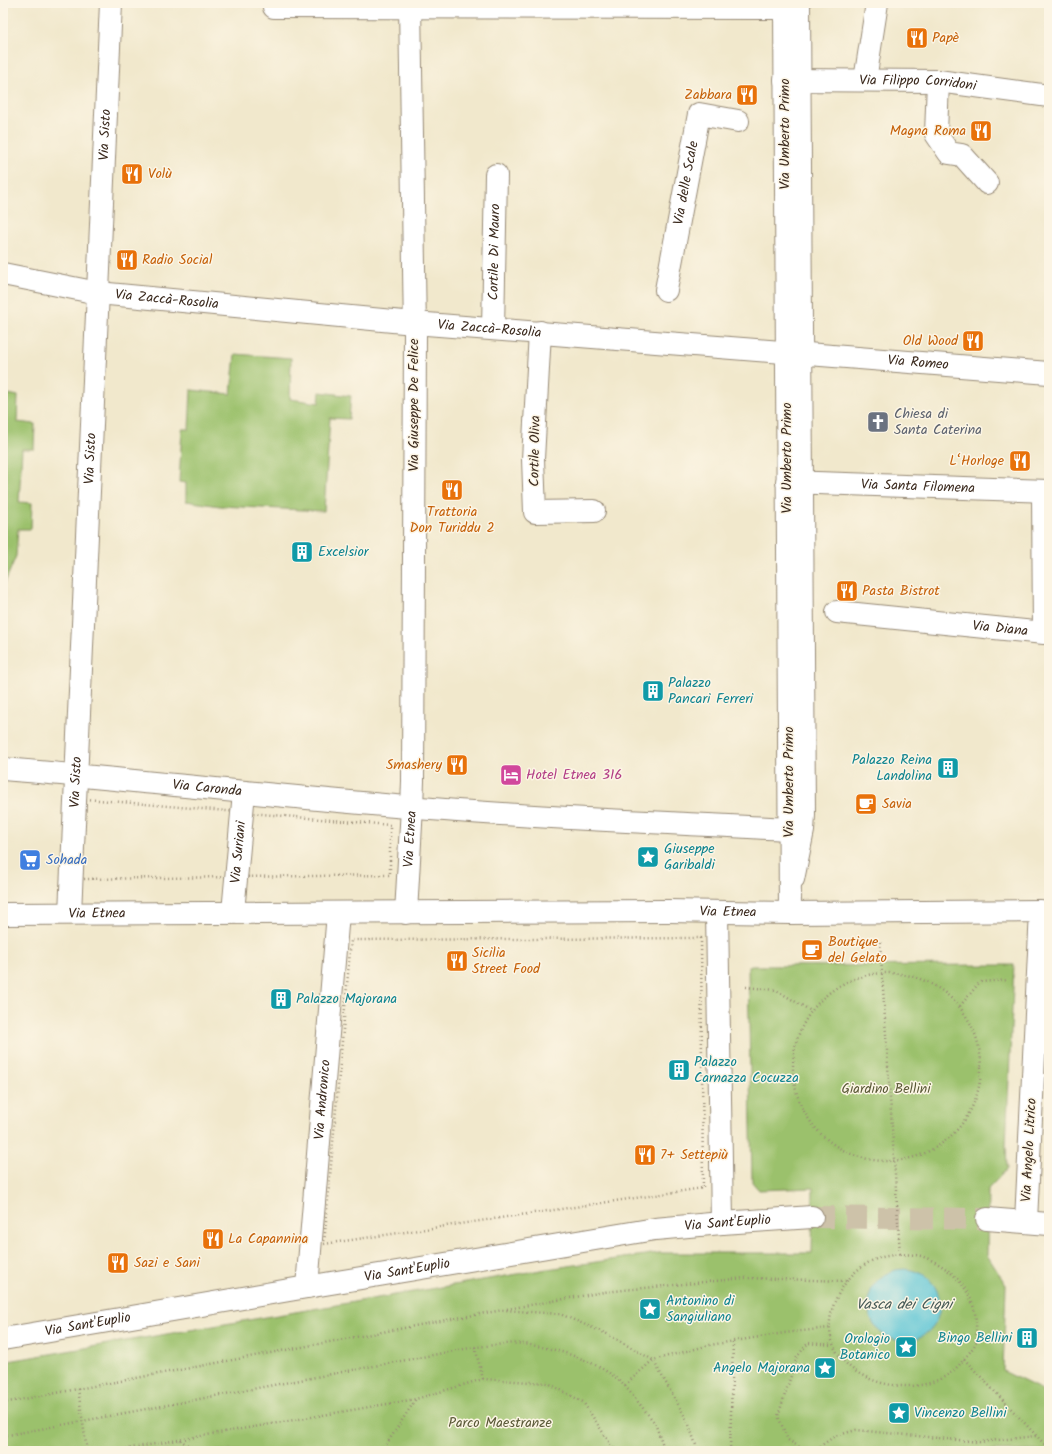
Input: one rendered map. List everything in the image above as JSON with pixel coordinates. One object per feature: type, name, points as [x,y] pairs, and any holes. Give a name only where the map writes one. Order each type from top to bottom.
[{"type":"street","name":"Via Sisto","points":[[70,914],[111,3]]},
{"type":"street","points":[[865,80],[877,3]]},
{"type":"street","points":[[274,7],[410,5],[790,5]]},
{"type":"street","name":"Via Giuseppe De Felice","points":[[410,5],[414,323],[412,807]]},
{"type":"street","name":"Via Umberto Primo","points":[[790,5],[794,80],[796,482],[789,829],[790,913]]},
{"type":"street","name":"Via Filippo Corridoni","points":[[794,80],[938,81],[1049,96]]},
{"type":"street","points":[[938,81],[936,134],[949,153],[962,155],[987,183]]},
{"type":"street","name":"Via delle Scale","points":[[666,290],[699,114],[738,121]]},
{"type":"street","name":"Cortile Di Mauro","points":[[493,329],[496,174]]},
{"type":"street","name":"Via Zaccà-Rosolia","points":[[3,274],[98,293],[414,323],[795,352]]},
{"type":"street","name":"Cortile Oliva","points":[[540,332],[533,459],[535,512],[594,511]]},
{"type":"street","name":"Via Romeo","points":[[795,352],[1049,373]]},
{"type":"street","name":"Via Santa Filomena","points":[[796,482],[1046,491]]},
{"type":"street","name":"Via Diana","points":[[838,612],[1044,633],[1046,491]]},
{"type":"street","name":"Via Caronda","points":[[3,769],[412,807]]},
{"type":"street","name":"Via Suriani","points":[[233,912],[244,792]]},
{"type":"street","name":"Via Etnea","points":[[406,913],[412,807],[789,829]]},
{"type":"street","name":"Via Etnea","points":[[3,914],[233,912],[790,913],[1045,911]]},
{"type":"street","name":"Via Angelo Litrico","points":[[1026,1221],[1038,978],[1045,911]]},
{"type":"street","points":[[717,912],[722,1223]]},
{"type":"street","name":"Via Andronico","points":[[306,1287],[338,913]]},
{"type":"street","name":"Via Sant'Euplio","points":[[3,1339],[655,1229],[812,1217]]},
{"type":"street","points":[[988,1219],[1049,1224]]},
{"type":"lane","points":[[790,913],[806,831],[796,482]]},
{"type":"path","points":[[701,938],[703,1188],[324,1244],[351,940],[701,938]]},
{"type":"path","points":[[879,939],[900,1254]]},
{"type":"path","points":[[882,973],[905,974],[926,980],[944,991],[960,1006],[975,1032],[982,1061],[979,1091],[967,1118],[948,1140],[922,1155],[894,1161],[863,1159],[835,1146],[813,1125],[798,1099],[793,1068],[798,1038],[811,1011],[831,991],[856,978],[882,973]]},
{"type":"path","points":[[960,1006],[980,982],[1038,978]]},
{"type":"path","points":[[718,988],[748,987],[776,990],[811,1011]]},
{"type":"path","points":[[900,1254],[922,1256],[942,1265],[959,1280],[971,1299],[977,1321],[976,1343],[964,1360],[953,1372],[938,1380],[919,1385],[892,1385],[867,1379],[855,1372],[842,1360],[833,1345],[829,1328],[834,1303],[846,1281],[861,1267],[880,1258],[900,1254]]},
{"type":"path","points":[[3,1403],[450,1319],[604,1292],[745,1278],[846,1281]]},
{"type":"path","points":[[503,1310],[560,1314],[608,1334],[653,1360],[688,1422],[698,1451]]},
{"type":"path","points":[[625,1385],[653,1360],[710,1345],[784,1333],[829,1328]]},
{"type":"path","points":[[730,1451],[733,1342]]},
{"type":"path","points":[[806,1451],[788,1440],[778,1416],[797,1357],[808,1343],[833,1345]]},
{"type":"path","points":[[3,1436],[475,1347],[523,1344],[572,1354],[614,1376],[625,1385],[655,1423],[665,1451]]},
{"type":"path","points":[[475,1347],[483,1379]]},
{"type":"path","points":[[964,1360],[1049,1449]]},
{"type":"path","points":[[114,1451],[416,1399],[483,1379],[548,1383],[554,1386],[583,1402],[615,1451]]},
{"type":"path","points":[[78,1389],[87,1451]]},
{"type":"path","points":[[382,1451],[416,1399]]},
{"type":"path","points":[[814,1451],[835,1436],[856,1430],[979,1442],[1036,1436]]},
{"type":"path","points":[[179,1440],[197,1451]]},
{"type":"green space","points":[[235,354],[291,358],[290,399],[319,403],[320,392],[351,396],[349,419],[330,418],[324,511],[220,506],[186,501],[186,483],[179,482],[182,429],[189,429],[191,390],[231,394]]},
{"type":"green space","points":[[3,393],[18,396],[17,422],[35,424],[34,449],[22,449],[19,502],[32,503],[31,529],[18,529],[16,556],[3,587]]},
{"type":"green space","name":"Giardino Bellini","points":[[1014,965],[1006,1145],[1007,1169],[988,1189],[987,1255],[1006,1285],[1003,1371],[1038,1388],[1049,1397],[1049,1451],[3,1451],[3,1362],[547,1269],[659,1253],[812,1253],[813,1188],[759,1190],[752,1182],[748,966]]},
{"type":"water","name":"Vasca dei Cigni","points":[[897,1269],[911,1269],[930,1279],[940,1298],[940,1312],[930,1331],[911,1341],[897,1341],[878,1331],[868,1312],[868,1298],[878,1279]]},
{"type":"tunnel","points":[[812,1217],[987,1219]]},
{"type":"place","name":"Papè","points":[[917,38]]},
{"type":"place","name":"Zabbara","points":[[747,95]]},
{"type":"place","name":"Magna Roma","points":[[981,131]]},
{"type":"place","name":"Volù","points":[[132,174]]},
{"type":"place","name":"Radio Social","points":[[127,260]]},
{"type":"place","name":"Old Wood","points":[[973,341]]},
{"type":"place","name":"Chiesa di Santa Caterina","points":[[878,422]]},
{"type":"place","name":"L‘Horloge","points":[[1020,461]]},
{"type":"place","name":"Trattoria Don Turiddu 2","points":[[452,490]]},
{"type":"place","name":"Excelsior","points":[[302,552]]},
{"type":"place","name":"Pasta Bistrot","points":[[847,591]]},
{"type":"place","name":"Palazzo Pancari Ferreri","points":[[653,691]]},
{"type":"place","name":"Smashery","points":[[457,765]]},
{"type":"place","name":"Palazzo Reina Landolina","points":[[948,768]]},
{"type":"place","name":"Hotel Etnea 316","points":[[511,775]]},
{"type":"place","name":"Savia","points":[[866,804]]},
{"type":"place","name":"Giuseppe Garibaldi","points":[[648,857]]},
{"type":"place","name":"Sohada","points":[[30,860]]},
{"type":"place","name":"Boutique del Gelato","points":[[812,950]]},
{"type":"place","name":"Sicilia Street Food","points":[[457,961]]},
{"type":"place","name":"Palazzo Majorana","points":[[281,999]]},
{"type":"place","name":"Palazzo Carnazza Cocuzza","points":[[679,1070]]},
{"type":"place","name":"7+ Settepiù","points":[[645,1155]]},
{"type":"place","name":"La Capannina","points":[[213,1239]]},
{"type":"place","name":"Sazi e Sani","points":[[118,1263]]},
{"type":"place","name":"Antonino di Sangiuliano","points":[[650,1309]]},
{"type":"place","name":"Bingo Bellini","points":[[1027,1338]]},
{"type":"place","name":"Orologio Botanico","points":[[906,1347]]},
{"type":"place","name":"Angelo Majorana","points":[[825,1368]]},
{"type":"place","name":"Vincenzo Bellini","points":[[899,1413]]},
{"type":"park label","name":"Parco Maestranze","points":[[500,1423]]}]
